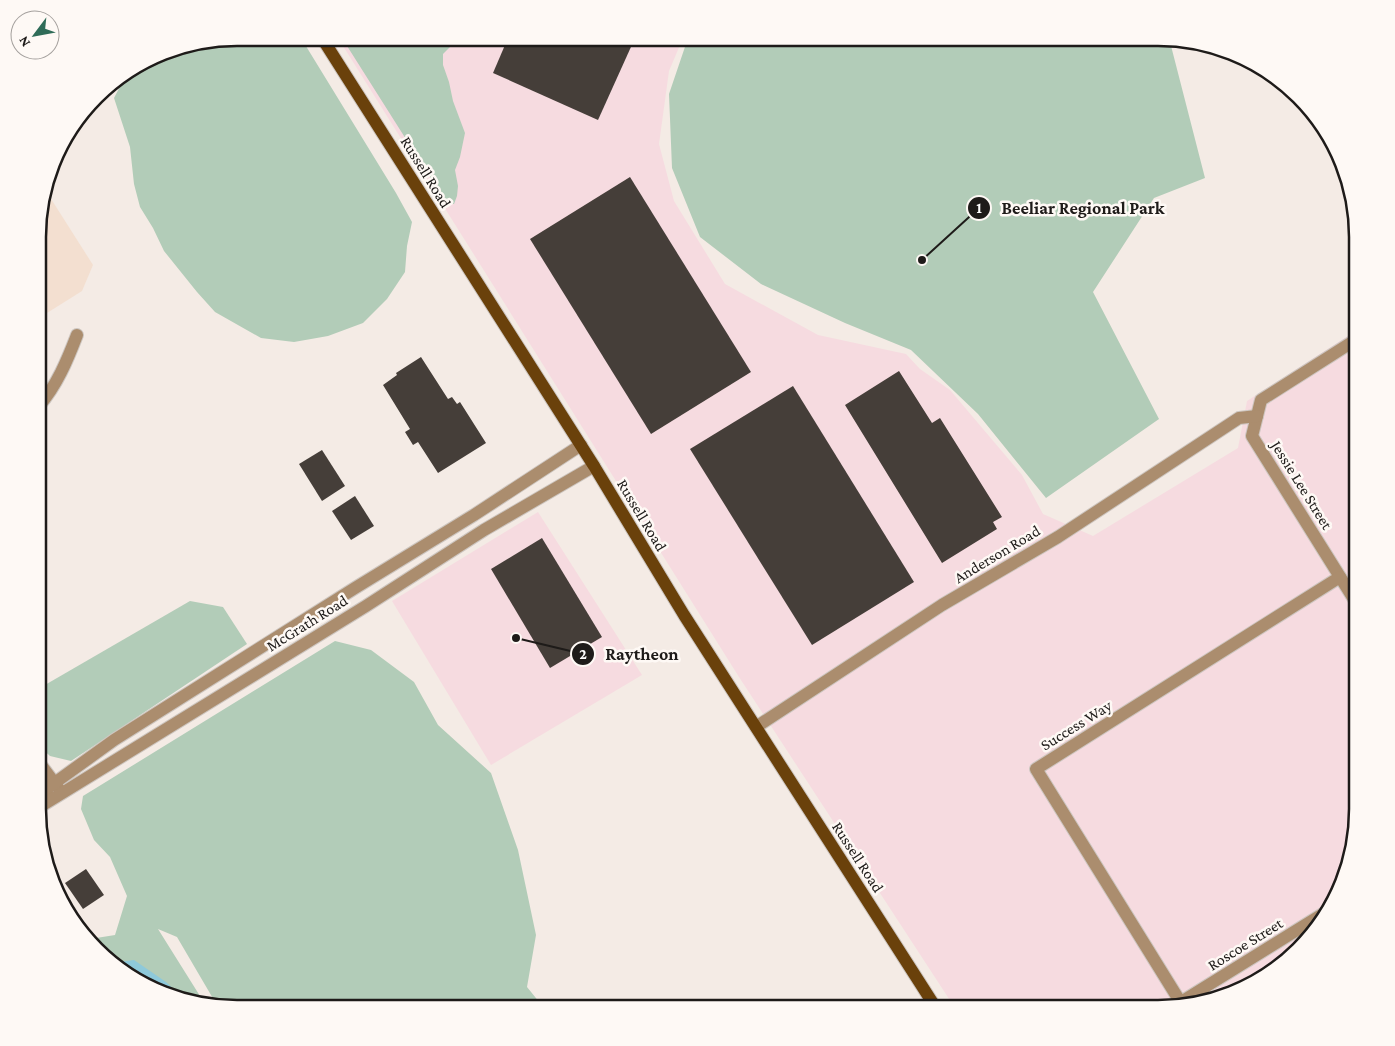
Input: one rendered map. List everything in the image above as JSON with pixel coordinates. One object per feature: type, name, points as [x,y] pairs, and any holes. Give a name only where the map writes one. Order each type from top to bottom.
[{"type":"main road","name":"Russell Road","points":[[327,46],[581,445],[684,615],[931,1000]]},
{"type":"street","points":[[46,398],[51,392],[68,358],[77,335]]},
{"type":"street","name":"Jessie Lee Street","points":[[1349,344],[1261,400],[1252,436],[1349,591]]},
{"type":"street","name":"Anderson Road","points":[[756,727],[942,605],[1058,537],[1239,418],[1257,416]]},
{"type":"street","name":"McGrath Road","points":[[48,790],[114,740],[474,515],[581,445]]},
{"type":"street","name":"McGrath Road","points":[[48,790],[366,606],[484,530],[594,466]]},
{"type":"street","name":"Success Way","points":[[1178,998],[1036,769],[1340,577]]},
{"type":"street","name":"Roscoe Street","points":[[1191,997],[1313,920]]},
{"type":"shaded area","points":[[343,46],[680,46],[669,71],[659,144],[674,201],[725,284],[818,335],[906,354],[920,369],[950,390],[1022,475],[1043,514],[1093,536],[1238,448],[1247,401],[1349,335],[1349,809],[1347,834],[1339,870],[1317,915],[1293,944],[1264,968],[1219,990],[1183,998],[1158,1000],[950,1000],[739,677]]},
{"type":"shaded area","points":[[50,198],[93,265],[82,291],[46,314],[46,237]]},
{"type":"shaded area","points":[[538,512],[642,675],[491,765],[392,601]]},
{"type":"green space","points":[[306,46],[412,222],[407,246],[405,272],[387,299],[363,323],[328,336],[294,342],[261,338],[215,312],[164,251],[140,207],[134,184],[130,147],[114,98],[120,87],[131,78],[176,56],[224,47]]},
{"type":"green space","points":[[347,46],[451,46],[443,54],[443,65],[453,101],[465,133],[455,170],[458,186],[457,196],[454,204],[447,204]]},
{"type":"green space","points":[[685,46],[1171,47],[1205,178],[1154,198],[1093,292],[1159,419],[1046,498],[978,414],[911,350],[845,323],[761,284],[700,237],[672,168],[669,94]]},
{"type":"green space","points":[[190,601],[223,607],[247,644],[71,761],[50,756],[46,752],[46,684]]},
{"type":"green space","points":[[335,641],[371,650],[414,682],[438,725],[491,773],[518,850],[536,935],[527,987],[538,1000],[237,1000],[213,998],[177,937],[158,929],[200,996],[164,985],[131,968],[97,938],[115,935],[127,896],[110,857],[94,840],[81,809],[83,796]]},
{"type":"water","points":[[134,960],[173,989],[153,980],[123,962]]},
{"type":"building","points":[[505,46],[631,46],[598,120],[493,73]]},
{"type":"building","points":[[630,177],[751,372],[651,434],[530,239]]},
{"type":"building","points":[[421,357],[448,399],[452,397],[457,404],[460,402],[486,443],[438,473],[418,442],[413,445],[405,432],[410,429],[383,385],[397,375],[396,373]]},
{"type":"building","points":[[899,371],[932,423],[940,418],[1002,517],[993,522],[997,529],[942,563],[845,405]]},
{"type":"building","points":[[793,386],[914,582],[812,645],[690,449]]},
{"type":"building","points":[[322,450],[345,486],[322,501],[299,464]]},
{"type":"building","points":[[355,496],[374,526],[351,540],[332,511]]},
{"type":"building","points":[[542,538],[602,637],[550,668],[491,569]]},
{"type":"building","points":[[86,869],[104,895],[83,909],[65,883]]},
{"type":"place","name":"Beeliar Regional Park","points":[[922,260]]},
{"type":"place","name":"Raytheon","points":[[516,638]]}]
